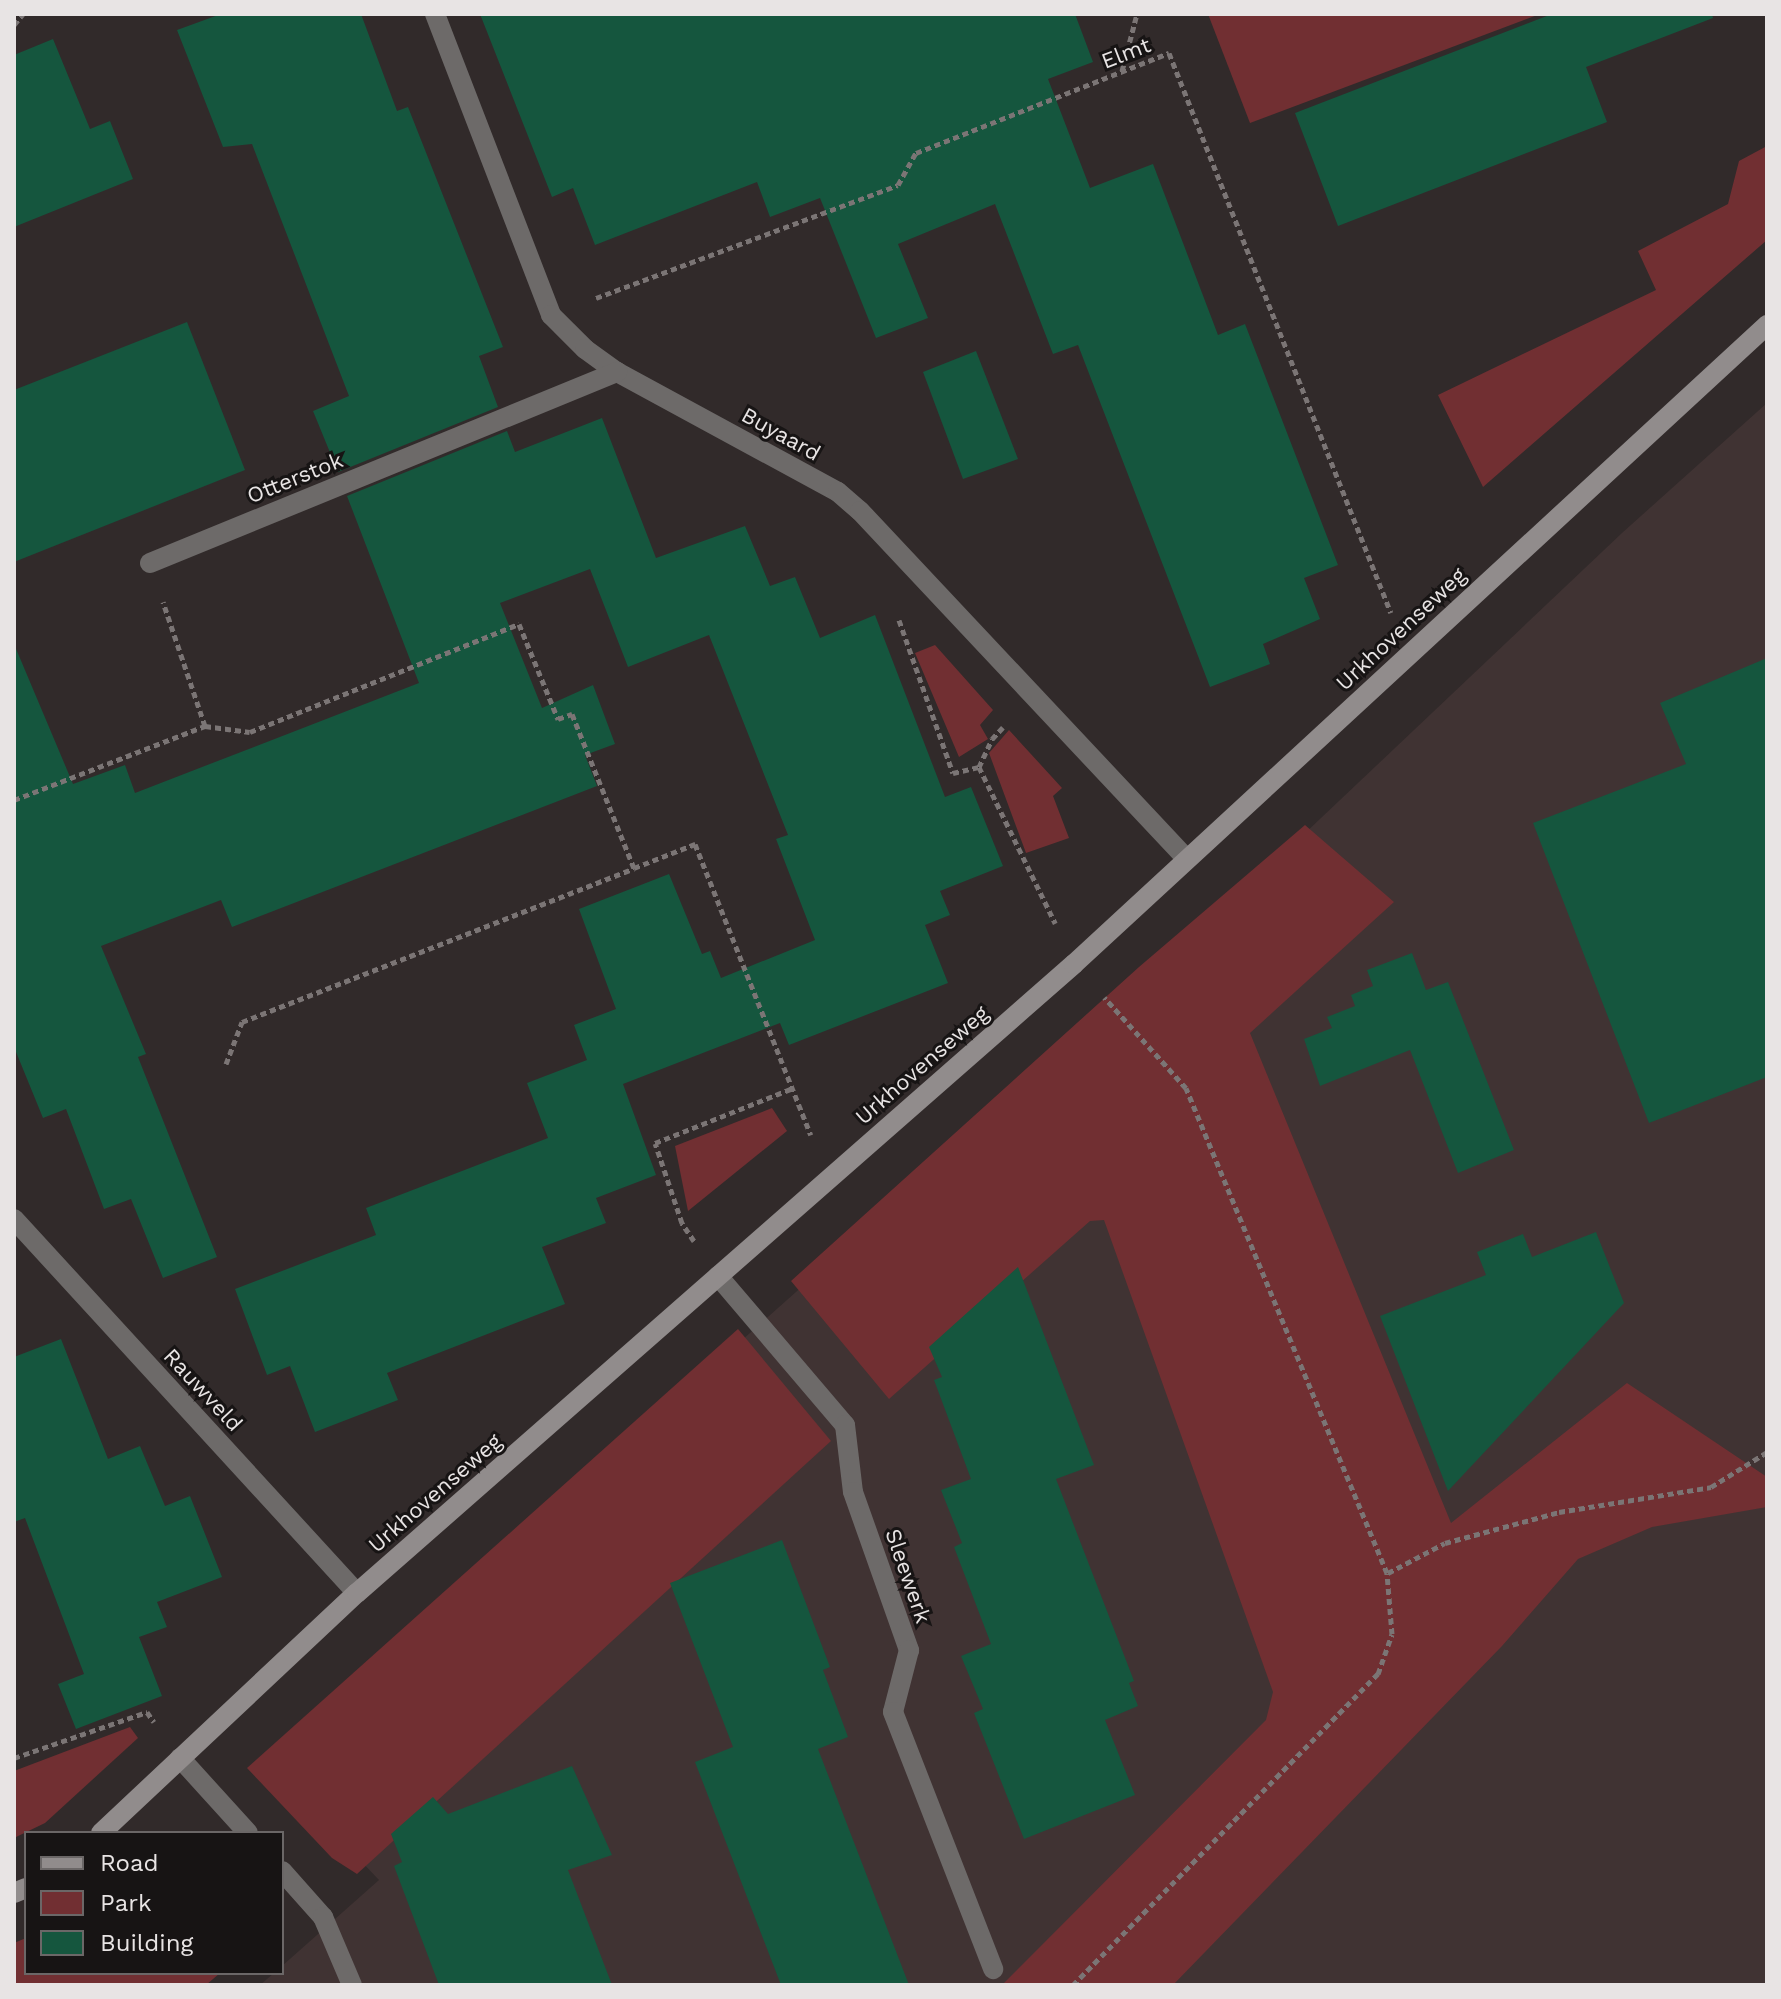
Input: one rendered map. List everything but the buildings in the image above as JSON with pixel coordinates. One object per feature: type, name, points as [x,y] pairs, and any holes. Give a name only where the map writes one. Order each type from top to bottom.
[{"type":"street","name":"Buyaard","points":[[435,14],[551,315],[585,349],[617,372],[849,502],[1186,858]]},
{"type":"street","name":"Urkhovenseweg","points":[[103,1831],[357,1593],[1074,964],[1767,325]]},
{"type":"street","name":"Otterstok","points":[[150,563],[617,372]]},
{"type":"street","name":"Rauwveld","points":[[14,1219],[357,1593]]},
{"type":"street","name":"Sleewerk","points":[[718,1276],[845,1425],[853,1492],[909,1650],[893,1712],[993,1969]]},
{"type":"street","points":[[180,1758],[246,1831]]},
{"type":"street","points":[[284,1873],[323,1917],[352,1985]]},
{"type":"path","points":[[14,25],[22,14]]},
{"type":"path","points":[[1122,71],[1137,14]]},
{"type":"path","name":"Elmt","points":[[551,315],[898,185],[916,153],[1169,53],[1408,655]]},
{"type":"path","points":[[150,563],[205,726]]},
{"type":"path","points":[[896,613],[953,773],[979,767],[1074,964],[1186,1088],[1387,1573],[1392,1634],[1378,1674],[1073,1985]]},
{"type":"path","points":[[14,800],[205,726],[250,732],[519,624],[558,719],[572,714],[634,868]]},
{"type":"path","points":[[226,1064],[242,1022],[695,844],[828,1178]]},
{"type":"path","points":[[718,1276],[682,1223],[655,1143],[793,1088]]},
{"type":"path","points":[[1387,1573],[1445,1543],[1559,1512],[1711,1487],[1767,1452]]},
{"type":"path","points":[[14,1758],[147,1712],[180,1758]]},
{"type":"shaded area","points":[[1767,403],[1767,1985],[260,1985],[272,1975],[284,1975],[284,1964],[379,1880],[267,1763],[1207,926],[1622,533]]},
{"type":"green space","points":[[1208,14],[1540,14],[1250,123]]},
{"type":"green space","points":[[1767,146],[1767,240],[1483,487],[1438,395],[1656,290],[1638,251],[1728,204],[1739,161]]},
{"type":"green space","points":[[935,645],[993,710],[980,725],[988,739],[959,757],[915,653]]},
{"type":"green space","points":[[1009,730],[1062,788],[1053,796],[1069,838],[1026,853],[989,753]]},
{"type":"green space","points":[[1305,825],[1394,902],[1250,1033],[1451,1523],[1627,1383],[1767,1477],[1767,1507],[1652,1527],[1578,1559],[1502,1646],[1173,1985],[1002,1985],[1266,1720],[1273,1692],[1104,1220],[1090,1221],[889,1399],[791,1281],[1139,967]]},
{"type":"green space","points":[[772,1108],[787,1131],[688,1211],[675,1146]]},
{"type":"green space","points":[[738,1329],[831,1441],[357,1874],[332,1858],[247,1768]]},
{"type":"green space","points":[[130,1727],[138,1738],[45,1823],[14,1838],[14,1771]]},
{"type":"green space","points":[[24,1939],[24,1975],[218,1975],[206,1985],[14,1985],[14,1943]]}]
